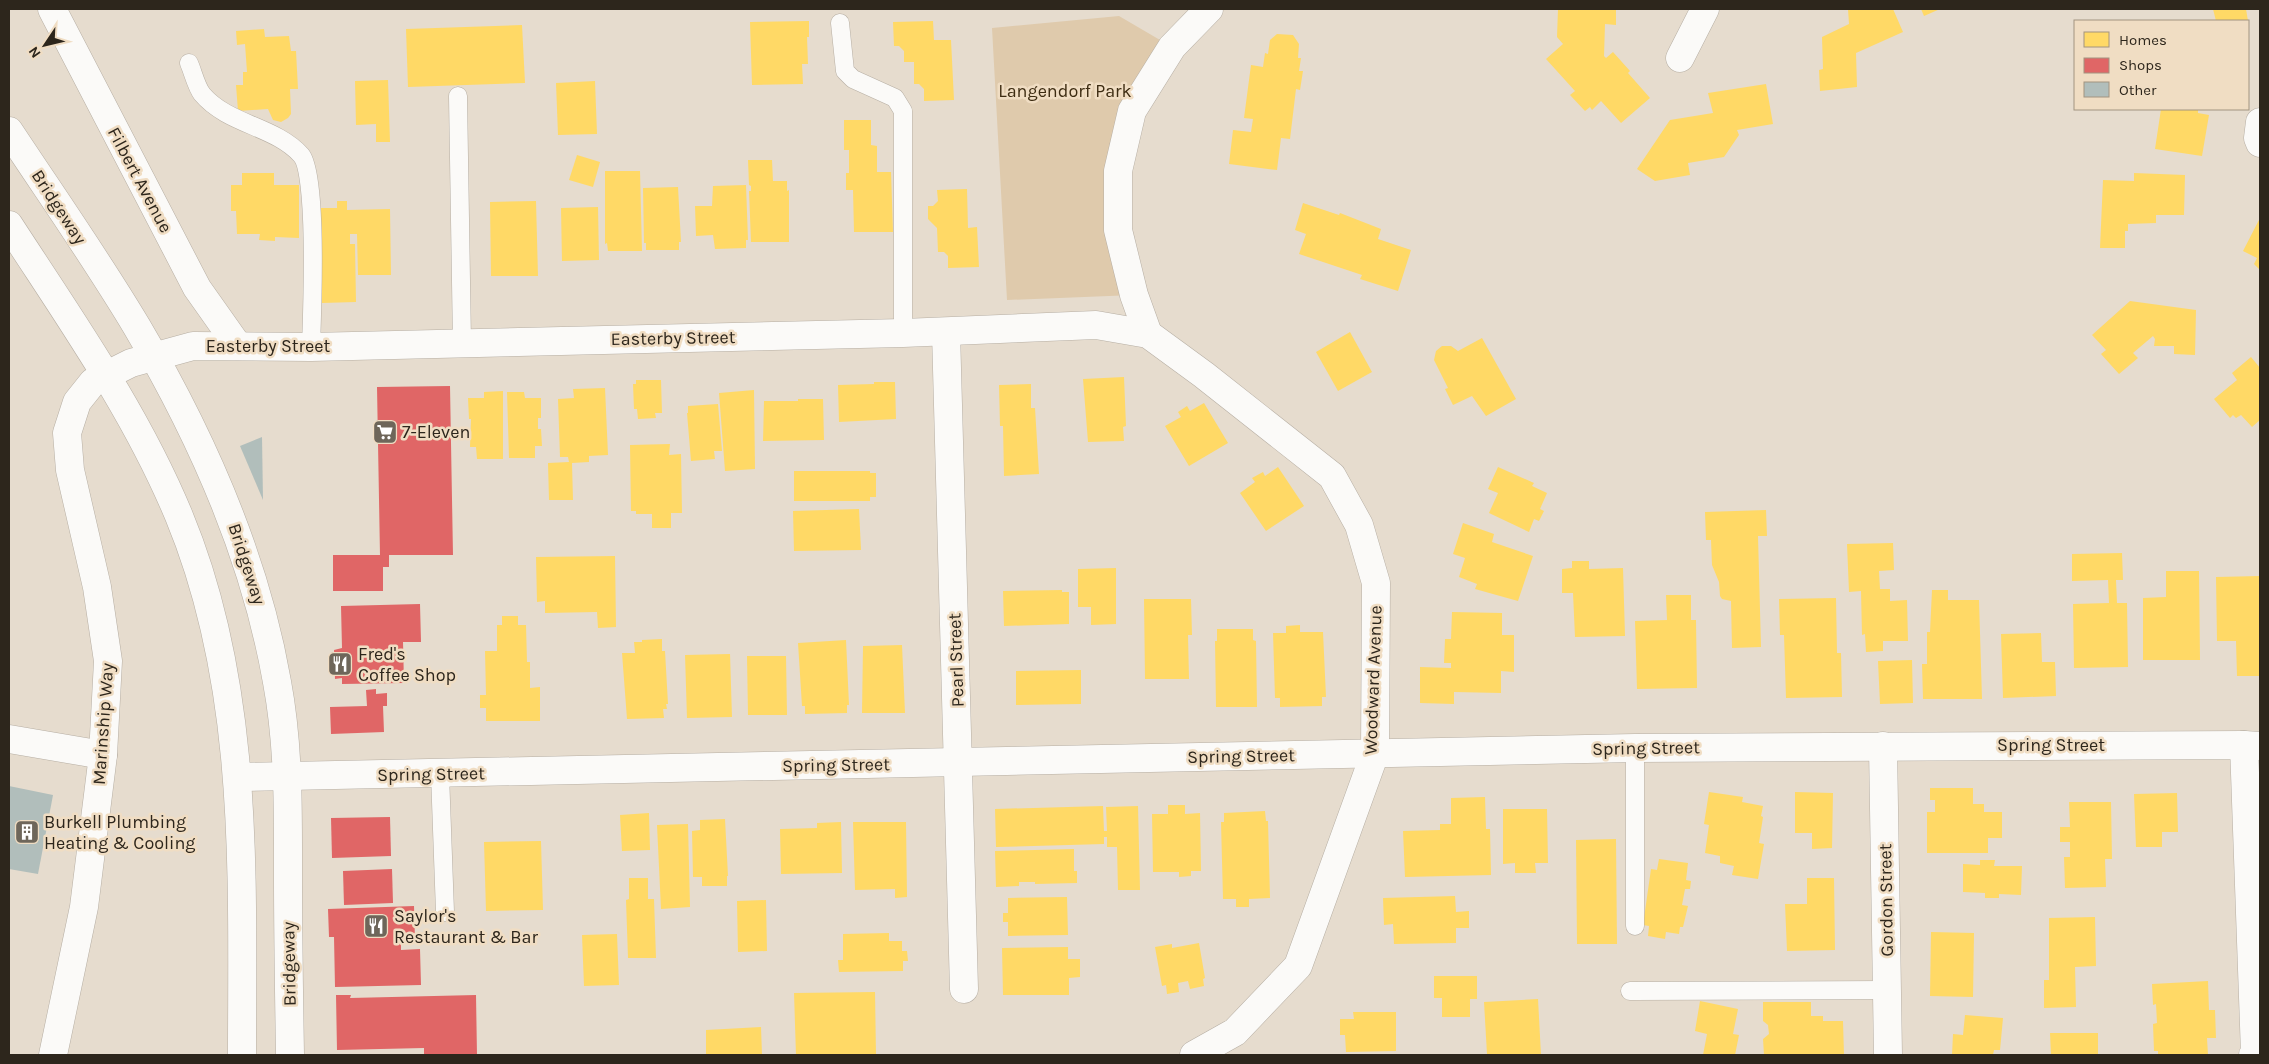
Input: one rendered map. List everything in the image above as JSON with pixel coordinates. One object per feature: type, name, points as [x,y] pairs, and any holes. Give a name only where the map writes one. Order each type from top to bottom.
[{"type":"street","name":"Filbert Avenue","points":[[52,9],[150,200],[198,288],[238,346]]},
{"type":"street","points":[[1148,334],[1134,295],[1118,230],[1118,171],[1132,112],[1172,46],[1209,9]]},
{"type":"street","points":[[1680,58],[1705,9]]},
{"type":"street","points":[[2260,122],[2258,138],[2260,143]]},
{"type":"street","name":"Bridgeway","points":[[9,131],[120,301],[142,359],[219,487],[244,551],[263,617],[278,683],[286,776],[290,1055]]},
{"type":"street","points":[[9,225],[106,375],[151,455],[180,518],[211,617],[220,659],[238,777],[241,838],[242,1055]]},
{"type":"street","name":"Easterby Street","points":[[142,359],[193,346],[311,347],[946,332],[1096,325],[1148,334],[1204,375]]},
{"type":"street","name":"Pearl Street","points":[[946,332],[964,989]]},
{"type":"street","name":"Marinship Way","points":[[53,1055],[84,906],[103,755],[108,662],[97,587],[70,470],[67,433],[77,402],[92,382],[142,359]]},
{"type":"street","name":"Woodward Avenue","points":[[1194,1055],[1235,1032],[1298,966],[1374,753],[1376,583],[1360,525],[1332,476],[1204,375]]},
{"type":"street","points":[[9,738],[103,755]]},
{"type":"street","points":[[2252,745],[2255,1053],[2253,1055]]},
{"type":"street","name":"Spring Street","points":[[238,777],[1635,748],[2252,745]]},
{"type":"street","name":"Gordon Street","points":[[1883,746],[1888,1055]]},
{"type":"lane","points":[[840,23],[846,71],[853,79],[895,98],[903,111],[903,333]]},
{"type":"lane","points":[[189,62],[202,93],[223,111],[252,127],[281,139],[303,157],[310,188],[313,256],[311,347]]},
{"type":"lane","points":[[458,96],[462,343]]},
{"type":"lane","points":[[1635,748],[1635,926]]},
{"type":"lane","points":[[440,774],[445,912]]},
{"type":"lane","points":[[1630,991],[1887,990]]},
{"type":"green space","name":"Langendorf Park","points":[[1119,16],[1172,47],[1118,171],[1134,295],[1007,300],[992,28]]},
{"type":"building: Homes","points":[[1558,9],[1616,9],[1616,25],[1605,24],[1604,56],[1606,58],[1613,52],[1650,98],[1621,123],[1601,101],[1592,110],[1590,107],[1585,111],[1570,95],[1575,91],[1546,59],[1563,44],[1557,37]]},
{"type":"building: Homes","points":[[1848,9],[1893,9],[1903,32],[1856,53],[1857,87],[1820,91],[1819,70],[1823,69],[1822,37],[1849,24]]},
{"type":"building: Homes","points":[[1921,9],[1940,9],[1924,16]]},
{"type":"building: Homes","points":[[2213,9],[2246,9],[2248,20],[2216,20]]},
{"type":"building: Homes","points":[[809,21],[809,37],[807,37],[808,64],[802,64],[803,84],[752,85],[750,22]]},
{"type":"building: Homes","points":[[933,21],[934,40],[951,40],[954,100],[924,101],[924,89],[919,84],[914,84],[914,62],[904,62],[904,51],[899,46],[894,46],[893,22]]},
{"type":"building: Homes","points":[[522,25],[525,83],[408,87],[406,29]]},
{"type":"building: Homes","points":[[264,29],[265,37],[289,36],[291,51],[296,51],[298,89],[290,89],[291,114],[281,122],[273,120],[268,109],[238,111],[236,85],[243,85],[243,72],[247,72],[245,44],[237,45],[236,31]]},
{"type":"building: Homes","points":[[1277,34],[1293,35],[1299,44],[1298,58],[1301,58],[1299,71],[1303,71],[1300,90],[1296,89],[1290,139],[1281,138],[1277,170],[1229,164],[1233,130],[1251,132],[1253,119],[1244,118],[1251,65],[1263,67],[1265,53],[1268,54],[1270,40]]},
{"type":"building: Homes","points":[[388,80],[390,142],[376,142],[376,124],[356,125],[355,81]]},
{"type":"building: Homes","points":[[595,81],[597,134],[558,135],[556,83]]},
{"type":"building: Homes","points":[[1766,84],[1773,124],[1737,130],[1739,135],[1724,157],[1688,163],[1690,175],[1655,181],[1637,169],[1670,120],[1713,113],[1708,93]]},
{"type":"building: Homes","points":[[2161,110],[2198,110],[2198,113],[2209,115],[2202,156],[2155,149]]},
{"type":"building: Homes","points":[[844,120],[871,120],[871,145],[877,146],[877,172],[891,172],[893,232],[854,232],[853,190],[846,190],[846,173],[849,173],[849,150],[844,150]]},
{"type":"building: Homes","points":[[577,155],[600,162],[593,187],[569,180]]},
{"type":"building: Homes","points":[[748,160],[772,160],[773,181],[787,181],[787,191],[789,190],[789,242],[751,242],[749,191],[751,191],[751,186],[749,185]]},
{"type":"building: Homes","points":[[605,171],[640,171],[642,251],[608,251],[607,243],[605,244]]},
{"type":"building: Homes","points":[[242,173],[274,173],[274,185],[299,185],[299,238],[275,237],[275,241],[259,240],[260,234],[237,234],[236,211],[231,211],[231,185],[242,185]]},
{"type":"building: Homes","points":[[2134,173],[2185,175],[2184,215],[2156,215],[2156,223],[2128,224],[2128,231],[2125,231],[2125,248],[2100,248],[2103,180],[2134,181]]},
{"type":"building: Homes","points":[[746,185],[748,240],[746,240],[746,248],[715,249],[713,235],[696,236],[695,206],[712,206],[713,186]]},
{"type":"building: Homes","points":[[678,187],[681,242],[679,242],[679,250],[646,250],[646,243],[644,243],[643,188]]},
{"type":"building: Homes","points":[[967,189],[968,228],[977,227],[979,267],[948,268],[948,256],[944,252],[938,252],[937,228],[928,219],[928,206],[933,206],[938,201],[937,190]]},
{"type":"building: Homes","points":[[337,201],[347,201],[347,210],[390,209],[391,275],[358,275],[357,234],[350,234],[350,244],[355,244],[356,302],[322,303],[319,208],[337,208]]},
{"type":"building: Homes","points":[[536,201],[538,276],[491,276],[490,202]]},
{"type":"building: Homes","points":[[1303,203],[1339,215],[1340,213],[1381,229],[1378,239],[1411,250],[1398,291],[1360,279],[1362,275],[1299,254],[1306,234],[1295,230]]},
{"type":"building: Homes","points":[[598,207],[599,260],[562,261],[561,208]]},
{"type":"building: Homes","points":[[2260,218],[2260,270],[2254,264],[2257,258],[2243,251]]},
{"type":"building: Homes","points":[[2130,301],[2196,310],[2195,355],[2174,354],[2174,346],[2154,346],[2155,339],[2153,336],[2133,353],[2138,358],[2119,374],[2101,354],[2106,350],[2092,335]]},
{"type":"building: Homes","points":[[1350,332],[1372,372],[1338,391],[1316,352]]},
{"type":"building: Homes","points":[[1482,338],[1516,399],[1486,416],[1472,396],[1453,405],[1445,389],[1448,388],[1434,360],[1436,351],[1442,346],[1451,346],[1458,351]]},
{"type":"building: Homes","points":[[2251,357],[2260,368],[2260,420],[2252,427],[2241,415],[2236,418],[2233,415],[2230,418],[2214,399],[2237,380],[2232,373]]},
{"type":"building: Homes","points":[[1124,377],[1126,426],[1123,427],[1124,441],[1088,442],[1083,379]]},
{"type":"building: Homes","points":[[636,380],[661,380],[662,413],[655,413],[656,418],[638,419],[637,409],[634,409],[633,384],[636,384]]},
{"type":"building: Homes","points":[[874,382],[895,382],[896,419],[839,422],[838,385],[874,384]]},
{"type":"building: Homes","points":[[1031,384],[1031,408],[1035,408],[1039,474],[1004,476],[1003,426],[1000,426],[999,385]]},
{"type":"building: Homes","points":[[605,388],[608,455],[589,456],[589,462],[572,463],[573,500],[549,500],[548,463],[569,462],[568,457],[560,457],[558,399],[574,398],[573,389]]},
{"type":"building: Homes","points":[[754,390],[755,469],[725,471],[719,393]]},
{"type":"building: Homes","points":[[503,391],[503,459],[477,459],[476,447],[470,447],[471,419],[469,419],[468,398],[484,398],[484,392]]},
{"type":"building: Homes","points":[[507,392],[524,392],[525,398],[541,398],[541,418],[538,418],[538,429],[541,429],[542,446],[535,446],[535,458],[509,458]]},
{"type":"building: Homes","points":[[798,399],[823,399],[824,440],[763,441],[764,401],[798,401]]},
{"type":"building: Homes","points":[[1204,403],[1228,443],[1189,466],[1165,426],[1181,417],[1178,412],[1187,406],[1190,411]]},
{"type":"building: Homes","points":[[718,404],[722,451],[714,451],[715,459],[691,461],[688,406]]},
{"type":"building: Homes","points":[[670,444],[669,455],[681,454],[682,513],[671,513],[671,528],[652,528],[652,514],[636,514],[636,511],[631,511],[630,445]]},
{"type":"building: Homes","points":[[1278,467],[1304,506],[1266,531],[1240,493],[1255,482],[1252,478],[1263,472],[1265,476]]},
{"type":"building: Homes","points":[[1498,467],[1534,483],[1532,486],[1547,493],[1540,509],[1544,511],[1539,521],[1534,519],[1529,532],[1489,513],[1498,493],[1488,489]]},
{"type":"building: Homes","points":[[794,471],[870,471],[870,473],[876,473],[876,497],[870,497],[870,501],[794,501]]},
{"type":"building: Homes","points":[[859,509],[861,550],[794,551],[793,511]]},
{"type":"building: Homes","points":[[1766,510],[1767,536],[1758,536],[1761,647],[1732,648],[1731,601],[1722,599],[1720,596],[1719,582],[1712,565],[1711,540],[1706,540],[1705,512]]},
{"type":"building: Homes","points":[[1463,523],[1494,534],[1492,542],[1533,556],[1518,601],[1475,589],[1477,584],[1459,577],[1465,558],[1453,554]]},
{"type":"building: Homes","points":[[1893,543],[1894,570],[1879,571],[1880,589],[1890,589],[1890,601],[1907,600],[1908,641],[1883,641],[1883,651],[1866,652],[1865,634],[1862,635],[1861,591],[1849,592],[1847,544]]},
{"type":"building: Homes","points":[[2122,553],[2123,580],[2116,580],[2117,603],[2127,603],[2128,667],[2074,668],[2073,604],[2109,603],[2108,580],[2072,581],[2072,554]]},
{"type":"building: Homes","points":[[615,556],[616,627],[598,628],[597,612],[545,613],[545,601],[537,602],[536,557]]},
{"type":"building: Homes","points":[[1572,561],[1589,561],[1589,569],[1623,568],[1625,636],[1575,637],[1573,593],[1562,593],[1562,569],[1572,568]]},
{"type":"building: Homes","points":[[1116,568],[1116,624],[1091,625],[1091,607],[1078,607],[1078,569]]},
{"type":"building: Homes","points":[[2166,571],[2199,571],[2200,660],[2143,660],[2143,598],[2166,597]]},
{"type":"building: Homes","points":[[2260,576],[2260,676],[2237,676],[2236,641],[2217,641],[2216,577]]},
{"type":"building: Homes","points":[[1062,590],[1062,592],[1069,592],[1069,624],[1004,626],[1003,591]]},
{"type":"building: Homes","points":[[1932,590],[1948,590],[1948,600],[1979,600],[1982,699],[1923,699],[1922,664],[1927,664],[1927,632],[1930,632]]},
{"type":"building: Homes","points":[[1666,595],[1691,595],[1691,620],[1696,620],[1697,688],[1637,689],[1635,621],[1667,620]]},
{"type":"building: Homes","points":[[1836,598],[1837,653],[1841,653],[1842,697],[1786,698],[1784,635],[1780,635],[1779,599]]},
{"type":"building: Homes","points":[[1144,599],[1191,599],[1192,635],[1188,635],[1189,679],[1145,679]]},
{"type":"building: Homes","points":[[1452,612],[1502,613],[1502,635],[1514,635],[1514,672],[1501,671],[1501,693],[1454,692],[1454,704],[1420,703],[1420,667],[1451,668],[1451,663],[1444,663],[1445,639],[1451,639]]},
{"type":"building: Homes","points":[[502,616],[518,616],[518,625],[526,625],[527,662],[530,662],[530,688],[540,687],[540,721],[486,721],[486,708],[480,708],[480,695],[486,695],[485,651],[497,651],[497,625],[502,625]]},
{"type":"building: Homes","points":[[1300,625],[1300,632],[1323,632],[1326,697],[1322,697],[1322,706],[1280,707],[1280,698],[1275,698],[1273,633],[1286,633],[1286,626]]},
{"type":"building: Homes","points":[[1217,629],[1253,629],[1253,640],[1256,641],[1257,707],[1216,707],[1215,641],[1217,641]]},
{"type":"building: Homes","points":[[2041,633],[2042,662],[2055,662],[2056,696],[2003,698],[2001,634]]},
{"type":"building: Homes","points":[[662,639],[662,651],[665,651],[668,704],[666,704],[667,709],[663,709],[664,718],[627,719],[622,653],[635,653],[634,642]]},
{"type":"building: Homes","points":[[846,640],[849,705],[847,705],[847,713],[805,714],[805,706],[802,706],[798,643]]},
{"type":"building: Homes","points":[[902,645],[905,713],[862,713],[863,646]]},
{"type":"building: Homes","points":[[730,654],[732,717],[687,718],[685,655]]},
{"type":"building: Homes","points":[[747,656],[786,656],[787,715],[748,715]]},
{"type":"building: Homes","points":[[1912,660],[1913,703],[1880,704],[1878,661]]},
{"type":"building: Homes","points":[[1081,670],[1081,704],[1016,705],[1016,671]]},
{"type":"building: Homes","points":[[1930,788],[1973,788],[1973,804],[1984,804],[1984,812],[2002,812],[2002,838],[1988,838],[1988,853],[1927,853],[1927,812],[1935,812],[1935,800],[1930,800]]},
{"type":"building: Homes","points":[[1709,792],[1743,797],[1742,802],[1763,806],[1759,843],[1764,844],[1758,879],[1732,875],[1734,866],[1720,863],[1720,856],[1705,853],[1709,825],[1704,824]]},
{"type":"building: Homes","points":[[1795,792],[1833,793],[1832,848],[1812,849],[1812,833],[1795,833]]},
{"type":"building: Homes","points":[[2177,793],[2178,832],[2162,832],[2162,847],[2136,847],[2134,794]]},
{"type":"building: Homes","points":[[1485,797],[1486,829],[1490,829],[1491,875],[1405,877],[1403,831],[1440,830],[1440,824],[1451,824],[1451,798]]},
{"type":"building: Homes","points":[[2069,802],[2111,802],[2112,859],[2105,859],[2106,887],[2065,888],[2064,857],[2070,857],[2070,842],[2060,842],[2060,827],[2070,827]]},
{"type":"building: Homes","points":[[1168,805],[1185,805],[1185,814],[1200,813],[1201,871],[1191,871],[1191,876],[1179,877],[1179,872],[1153,872],[1152,814],[1168,814]]},
{"type":"building: Homes","points":[[1103,806],[1104,831],[1107,831],[1106,807],[1138,806],[1140,890],[1118,890],[1117,847],[1107,847],[1107,837],[1104,837],[1104,844],[996,847],[995,809]]},
{"type":"building: Homes","points":[[1503,809],[1547,809],[1548,863],[1535,863],[1536,873],[1515,873],[1515,863],[1503,864]]},
{"type":"building: Homes","points":[[1265,811],[1266,821],[1268,821],[1270,898],[1249,899],[1249,907],[1236,907],[1236,899],[1223,899],[1221,822],[1224,822],[1224,813]]},
{"type":"building: Homes","points":[[649,813],[650,850],[622,851],[620,815]]},
{"type":"building: Homes","points":[[725,819],[727,886],[702,886],[702,877],[693,877],[692,831],[700,830],[700,820]]},
{"type":"building: Homes","points":[[841,822],[842,873],[781,874],[780,829],[817,828],[817,823]]},
{"type":"building: Homes","points":[[853,822],[906,822],[907,897],[895,898],[895,889],[855,890]]},
{"type":"building: Homes","points":[[688,824],[690,907],[661,909],[657,825]]},
{"type":"building: Homes","points":[[1616,839],[1617,944],[1577,944],[1576,840]]},
{"type":"building: Homes","points":[[541,841],[543,910],[486,911],[484,842]]},
{"type":"building: Homes","points":[[1074,849],[1074,871],[1077,871],[1077,883],[1035,884],[1035,882],[1019,882],[1019,886],[996,887],[995,851]]},
{"type":"building: Homes","points":[[1659,859],[1688,863],[1686,880],[1691,881],[1690,889],[1685,889],[1682,905],[1688,906],[1683,927],[1680,927],[1679,934],[1666,932],[1665,939],[1648,936],[1649,926],[1643,925],[1651,869],[1657,870]]},
{"type":"building: Homes","points":[[1980,860],[1995,860],[1994,866],[2022,866],[2021,895],[1999,894],[1999,898],[1985,898],[1985,893],[1963,892],[1963,864],[1980,865]]},
{"type":"building: Homes","points":[[629,878],[648,878],[648,899],[654,899],[656,958],[628,958],[626,900],[629,899]]},
{"type":"building: Homes","points":[[1807,878],[1834,878],[1835,950],[1787,951],[1785,904],[1807,904]]},
{"type":"building: Homes","points":[[1455,896],[1456,912],[1469,911],[1469,928],[1456,928],[1456,943],[1394,944],[1393,924],[1384,925],[1383,898]]},
{"type":"building: Homes","points":[[1067,897],[1068,935],[1008,936],[1008,922],[1003,922],[1003,913],[1008,913],[1008,898]]},
{"type":"building: Homes","points":[[766,900],[767,951],[738,952],[737,901]]},
{"type":"building: Homes","points":[[2095,917],[2096,966],[2075,967],[2076,1007],[2044,1008],[2044,980],[2049,980],[2049,918]]},
{"type":"building: Homes","points":[[1931,932],[1974,933],[1973,997],[1930,996]]},
{"type":"building: Homes","points":[[889,933],[889,941],[902,941],[902,951],[907,951],[908,961],[903,961],[903,971],[839,972],[838,960],[843,960],[843,934]]},
{"type":"building: Homes","points":[[617,934],[619,985],[584,986],[582,935]]},
{"type":"building: Homes","points":[[1199,943],[1205,978],[1203,979],[1204,986],[1190,989],[1188,981],[1178,983],[1179,992],[1167,994],[1166,985],[1162,986],[1155,947],[1172,944],[1172,948]]},
{"type":"building: Homes","points":[[1068,947],[1068,959],[1080,959],[1080,977],[1069,978],[1069,995],[1003,995],[1002,948]]},
{"type":"building: Homes","points":[[1434,976],[1477,976],[1477,999],[1470,999],[1470,1017],[1442,1017],[1442,998],[1434,998]]},
{"type":"building: Homes","points":[[2208,981],[2209,1010],[2215,1010],[2216,1038],[2207,1038],[2208,1055],[2158,1055],[2158,1051],[2154,1051],[2153,1024],[2157,1023],[2156,1004],[2153,1005],[2152,984]]},
{"type":"building: Homes","points":[[875,992],[876,1055],[796,1055],[794,993]]},
{"type":"building: Homes","points":[[1538,999],[1541,1055],[1487,1054],[1484,1002]]},
{"type":"building: Homes","points":[[1700,1001],[1738,1009],[1733,1034],[1739,1035],[1735,1055],[1703,1055],[1707,1034],[1695,1031]]},
{"type":"building: Homes","points":[[1763,1002],[1811,1002],[1811,1016],[1823,1016],[1823,1021],[1843,1021],[1844,1055],[1764,1055],[1763,1039],[1769,1034],[1768,1025],[1763,1021]]},
{"type":"building: Homes","points":[[1353,1012],[1396,1012],[1396,1051],[1346,1052],[1345,1035],[1340,1035],[1340,1019],[1354,1019]]},
{"type":"building: Homes","points":[[1965,1015],[2003,1018],[2000,1050],[1994,1050],[1993,1055],[1952,1055],[1953,1034],[1963,1035]]},
{"type":"building: Homes","points":[[761,1027],[762,1055],[706,1055],[706,1030]]},
{"type":"building: Homes","points":[[2050,1033],[2098,1033],[2098,1055],[2051,1055]]},
{"type":"building: Shops","points":[[450,386],[453,555],[389,555],[389,567],[383,567],[383,591],[333,591],[333,555],[380,555],[377,387]]},
{"type":"building: Shops","points":[[420,604],[421,642],[403,642],[404,683],[342,684],[342,678],[335,679],[334,650],[342,648],[341,606]]},
{"type":"building: Shops","points":[[376,689],[376,694],[387,693],[387,706],[383,706],[384,732],[331,734],[330,707],[367,706],[366,690]]},
{"type":"building: Shops","points":[[390,817],[391,856],[332,858],[331,818]]},
{"type":"building: Shops","points":[[392,869],[393,903],[344,905],[343,871]]},
{"type":"building: Shops","points":[[414,906],[415,940],[401,940],[401,950],[420,949],[421,985],[335,987],[334,937],[329,937],[328,909]]},
{"type":"building: Shops","points":[[336,995],[351,995],[350,998],[476,995],[477,1055],[424,1055],[424,1048],[337,1050]]},
{"type":"building: Other","points":[[262,437],[263,500],[240,446]]},
{"type":"building: Other","name":"Burkell Plumbing Heating & Cooling","points":[[9,786],[53,795],[38,874],[9,869]]},
{"type":"place","name":"7-Eleven","points":[[385,432]]},
{"type":"place","name":"Fred's Coffee Shop","points":[[340,664]]},
{"type":"place","name":"Burkell Plumbing Heating & Cooling","points":[[27,832]]},
{"type":"place","name":"Saylor's Restaurant & Bar","points":[[376,926]]}]
